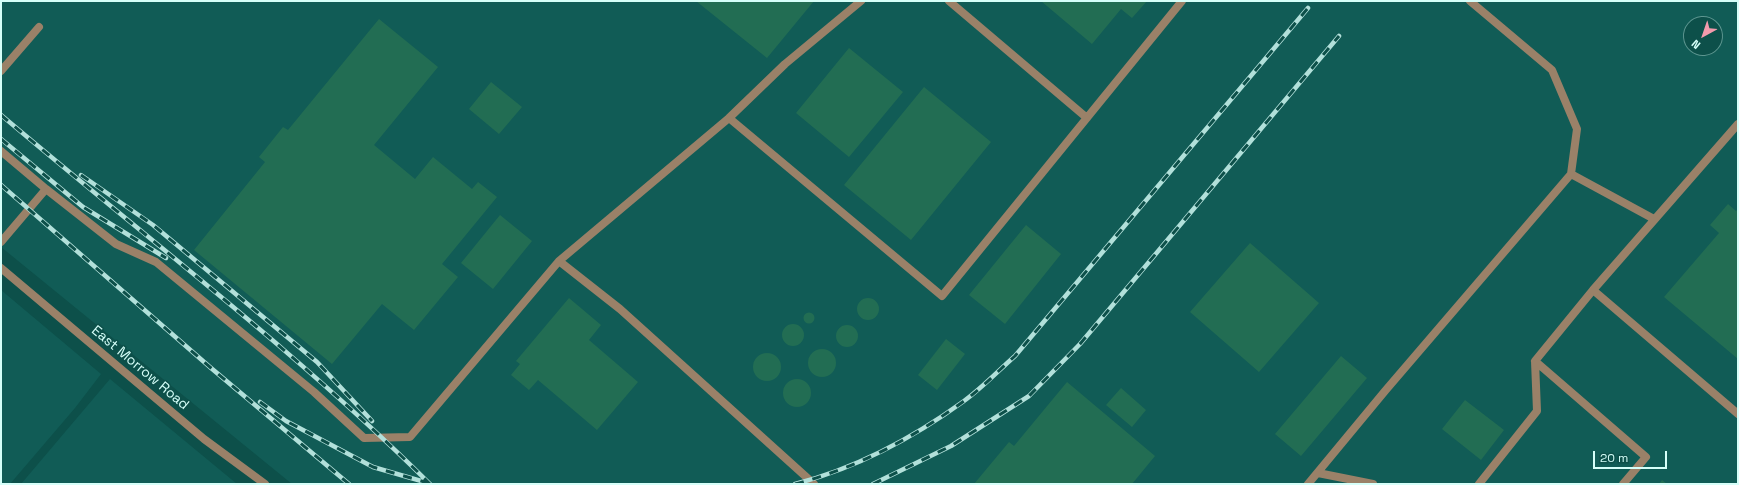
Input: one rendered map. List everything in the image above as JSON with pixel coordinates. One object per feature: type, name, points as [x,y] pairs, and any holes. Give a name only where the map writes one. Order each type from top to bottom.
[{"type":"street","points":[[1,151],[46,189],[116,244],[156,262],[314,392],[364,438],[410,437],[559,261],[729,118],[785,64],[861,1]]},
{"type":"street","points":[[949,1],[1087,118]]},
{"type":"street","points":[[729,118],[942,296],[1182,1]]},
{"type":"street","points":[[1308,484],[1385,391],[1571,174],[1577,129],[1552,70],[1470,1]]},
{"type":"street","points":[[1,71],[39,27]]},
{"type":"street","points":[[1479,484],[1537,411],[1535,361],[1593,290],[1738,124]]},
{"type":"street","points":[[1571,174],[1654,219]]},
{"type":"street","points":[[1,242],[46,189]]},
{"type":"street","points":[[559,261],[620,309],[814,484]]},
{"type":"street","name":"East Morrow Road","points":[[1,268],[204,439],[265,484]]},
{"type":"street","points":[[1593,290],[1738,414]]},
{"type":"street","points":[[1535,361],[1646,457],[1623,484]]},
{"type":"street","points":[[1318,473],[1373,484]]},
{"type":"shaded area","points":[[1,1],[1738,1],[1738,484],[292,484],[1,247]]},
{"type":"shaded area","points":[[1,290],[101,374],[75,408],[10,484],[1,484]]},
{"type":"shaded area","points":[[110,379],[237,484],[21,484]]},
{"type":"building","points":[[696,1],[814,1],[767,58]]},
{"type":"building","points":[[1041,1],[1147,1],[1132,18],[1121,9],[1092,44]]},
{"type":"building","points":[[379,19],[438,67],[374,145],[415,179],[433,157],[472,189],[478,182],[497,197],[442,264],[458,277],[414,330],[382,304],[332,364],[194,250],[265,162],[259,157],[283,127],[288,130]]},
{"type":"building","points":[[849,48],[903,92],[849,157],[796,113]]},
{"type":"building","points":[[491,82],[522,107],[499,134],[469,109]]},
{"type":"building","points":[[924,87],[991,142],[911,240],[844,185]]},
{"type":"building","points":[[1728,204],[1736,211],[1738,209],[1738,359],[1664,297],[1719,233],[1710,225]]},
{"type":"building","points":[[500,215],[532,241],[493,289],[461,263]]},
{"type":"building","points":[[1026,225],[1061,254],[1005,324],[969,295]]},
{"type":"building","points":[[1250,243],[1319,303],[1259,372],[1190,312]]},
{"type":"building","points":[[569,298],[601,325],[589,340],[638,382],[597,430],[538,380],[529,390],[511,375],[520,364],[516,361]]},
{"type":"building","points":[[868,298],[876,301],[879,309],[876,317],[868,320],[860,317],[857,309],[860,301]]},
{"type":"building","points":[[809,312],[813,314],[815,318],[813,322],[809,324],[805,322],[803,318],[805,314]]},
{"type":"building","points":[[793,324],[801,327],[804,335],[801,343],[793,346],[785,343],[782,335],[785,327]]},
{"type":"building","points":[[847,325],[855,328],[858,336],[855,344],[847,347],[839,344],[836,336],[839,328]]},
{"type":"building","points":[[946,339],[965,354],[937,390],[918,375]]},
{"type":"building","points":[[822,349],[832,353],[836,363],[832,373],[822,377],[812,373],[808,363],[812,353]]},
{"type":"building","points":[[767,353],[777,357],[781,367],[777,377],[767,381],[757,377],[753,367],[757,357]]},
{"type":"building","points":[[1341,356],[1367,378],[1301,456],[1275,434]]},
{"type":"building","points":[[797,379],[807,383],[811,393],[807,403],[797,407],[787,403],[783,393],[787,383]]},
{"type":"building","points":[[1067,382],[1155,456],[1132,484],[974,484],[1009,442],[1014,446]]},
{"type":"building","points":[[1121,388],[1146,410],[1132,427],[1106,405]]},
{"type":"building","points":[[1465,400],[1504,430],[1481,460],[1442,429]]},
{"type":"building","points":[[1662,480],[1667,484],[1659,484]]},
{"type":"railway","points":[[795,484],[840,469],[884,450],[945,415],[984,385],[1015,356],[1308,8]]},
{"type":"railway","points":[[873,484],[951,446],[1029,396],[1080,344],[1339,36]]},
{"type":"railway","points":[[1,115],[219,295],[327,387],[430,484]]},
{"type":"railway","points":[[1,139],[83,207],[166,258]]},
{"type":"railway","points":[[81,175],[153,225],[317,362],[372,421]]},
{"type":"railway","points":[[1,185],[211,368],[349,484]]},
{"type":"railway","points":[[260,402],[286,421],[373,467],[428,483]]}]
